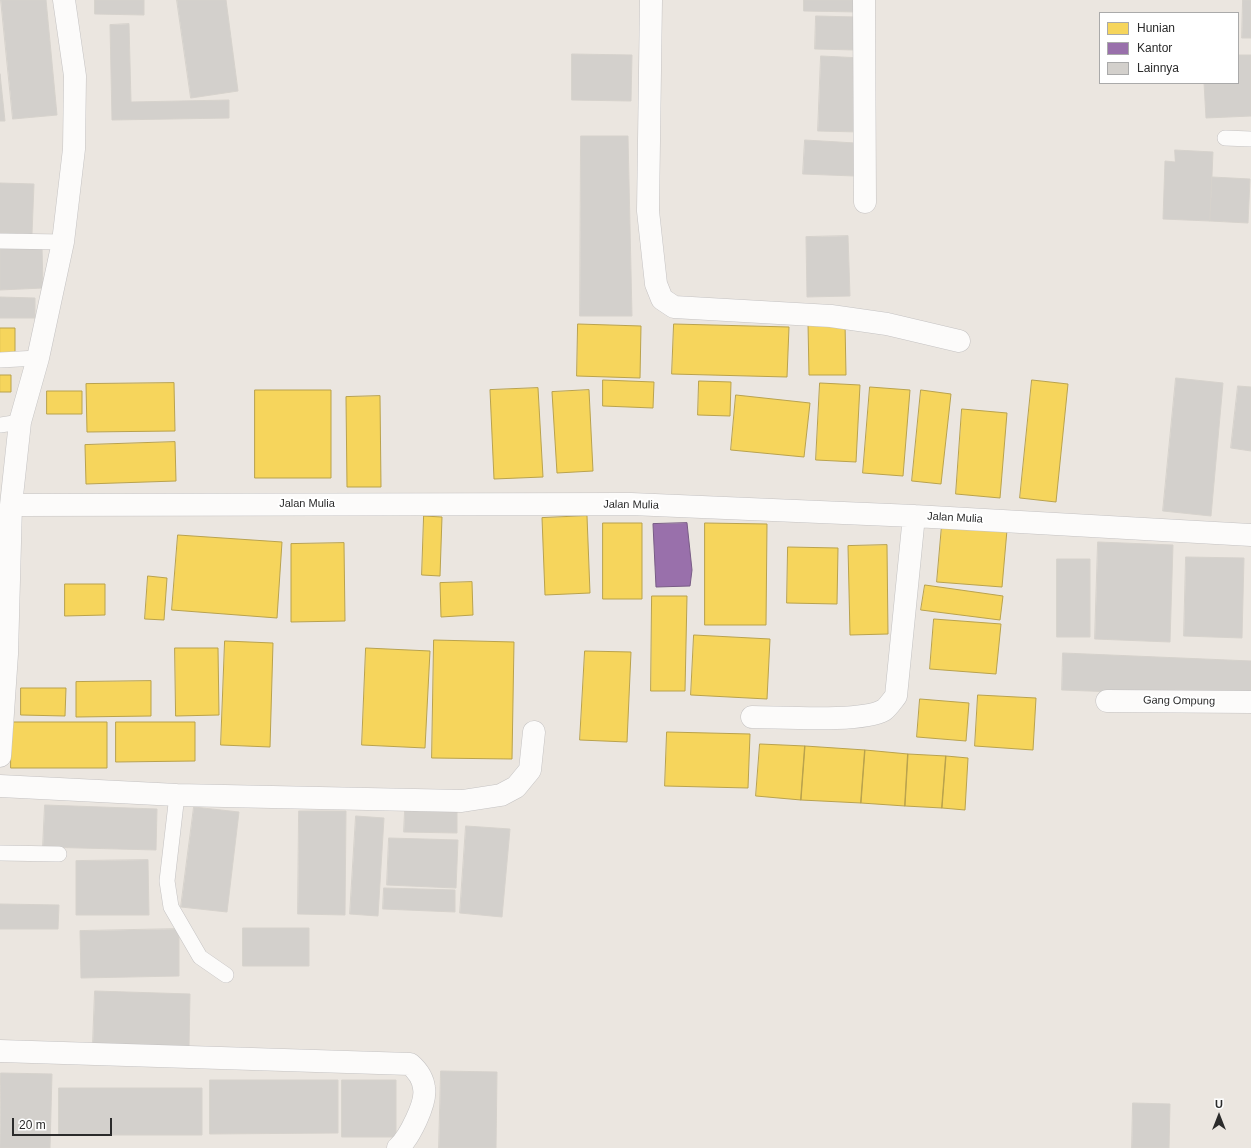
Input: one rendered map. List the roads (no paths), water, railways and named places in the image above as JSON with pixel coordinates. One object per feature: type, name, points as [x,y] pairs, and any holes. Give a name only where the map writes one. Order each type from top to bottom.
[{"type":"street","points":[[0,756],[7,654],[11,505],[10,423],[38,358],[63,242],[74,149],[75,76],[64,0]]},
{"type":"street","points":[[651,0],[648,211],[656,284],[662,299],[674,307],[831,316],[887,324],[959,341]]},
{"type":"street","points":[[864,0],[865,202]]},
{"type":"street","name":"Jalan Mulia","points":[[11,505],[631,504],[914,516],[1251,535]]},
{"type":"street","points":[[752,717],[854,717],[875,714],[885,709],[889,705],[896,696],[914,516]]},
{"type":"street","name":"Gang Ompung","points":[[1107,701],[1251,702]]},
{"type":"street","points":[[0,786],[177,795],[462,801],[501,795],[516,787],[530,770],[534,732]]},
{"type":"street","points":[[0,1051],[410,1064],[418,1071],[425,1089],[417,1120],[404,1142],[398,1148]]},
{"type":"lane","points":[[1225,138],[1251,139]]},
{"type":"lane","points":[[0,241],[63,242]]},
{"type":"lane","points":[[0,360],[38,358]]},
{"type":"lane","points":[[177,795],[167,881],[171,907],[200,957],[226,975]]},
{"type":"lane","points":[[0,853],[58,854]]}]
